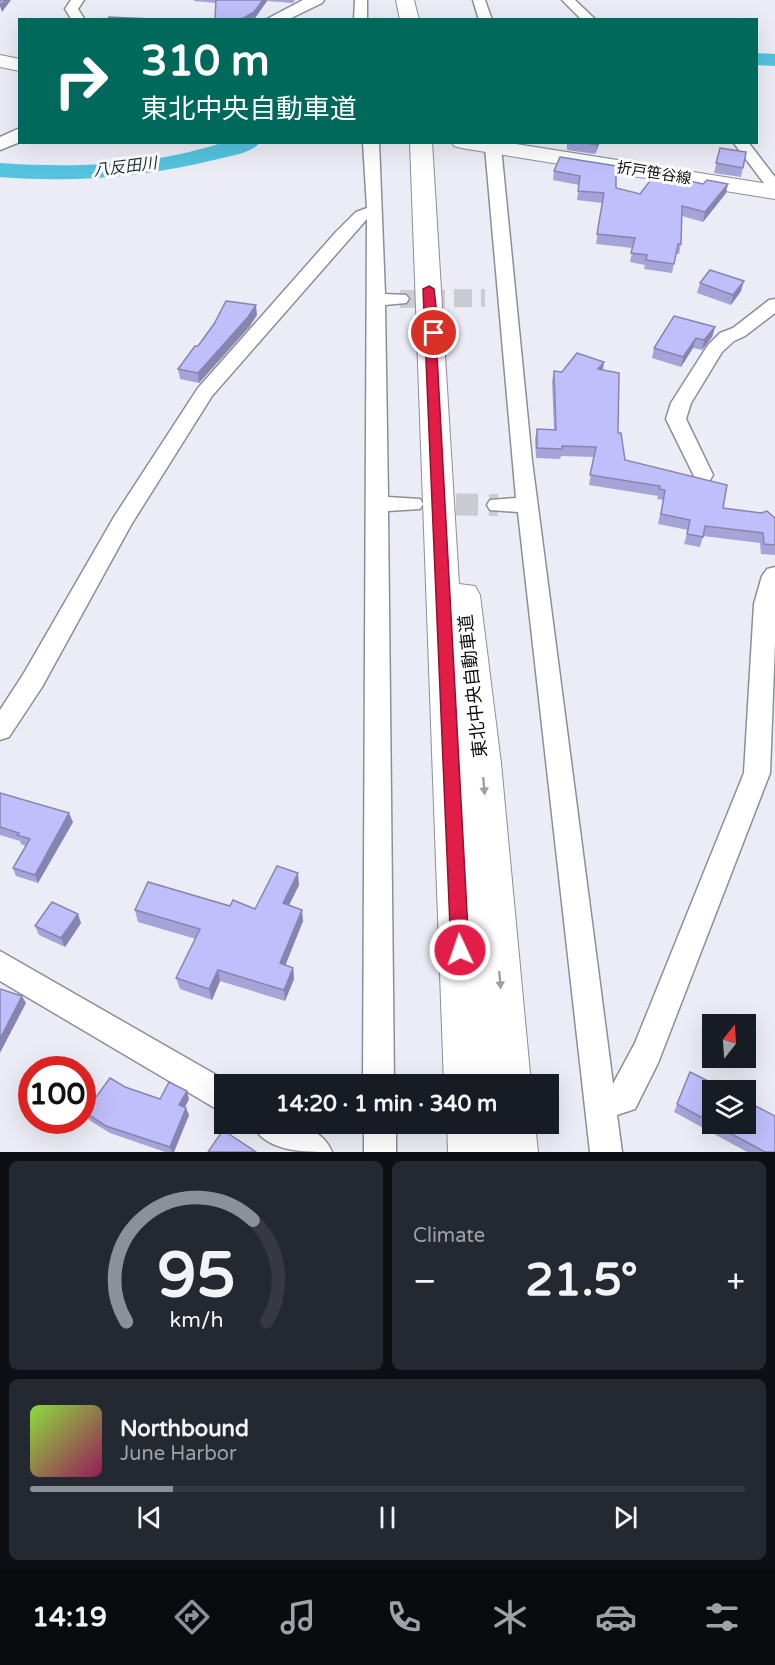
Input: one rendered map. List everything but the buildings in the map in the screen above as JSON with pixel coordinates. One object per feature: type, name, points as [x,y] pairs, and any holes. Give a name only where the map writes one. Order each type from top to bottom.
[{"type":"highway","points":[[405,0],[413,18]]},
{"type":"highway","points":[[413,0],[414,18]]},
{"type":"highway","points":[[414,18],[418,0]]},
{"type":"highway","name":"東北中央自動車道","points":[[421,144],[414,294],[466,1074]]},
{"type":"highway","name":"東北中央自動車道","points":[[414,294],[482,763],[507,1074]]},
{"type":"highway","points":[[471,1134],[472,1152]]},
{"type":"highway","points":[[513,1134],[514,1152]]},
{"type":"main road","points":[[0,61],[18,65]]},
{"type":"main road","name":"折戸笹谷線","points":[[474,144],[775,192]]},
{"type":"street","points":[[78,0],[71,9],[78,18]]},
{"type":"street","points":[[277,18],[316,0]]},
{"type":"street","points":[[360,18],[361,0]]},
{"type":"street","points":[[479,0],[485,18]]},
{"type":"street","points":[[568,0],[588,18]]},
{"type":"street","points":[[0,144],[18,135]]},
{"type":"street","points":[[371,144],[375,210],[378,504],[379,1074]]},
{"type":"street","points":[[742,144],[775,187]]},
{"type":"street","points":[[493,147],[496,298],[527,505],[606,1152]]},
{"type":"street","points":[[0,730],[33,680],[122,522],[205,392],[341,237],[362,215],[375,210]]},
{"type":"street","points":[[376,300],[414,294]]},
{"type":"street","points":[[704,475],[676,418],[681,403],[716,349],[727,337],[739,332],[775,304]]},
{"type":"street","points":[[378,504],[412,504]]},
{"type":"street","points":[[498,505],[527,505]]},
{"type":"street","points":[[600,1103],[624,1098],[647,1052],[757,773],[765,604],[770,582],[775,575]]},
{"type":"street","points":[[0,965],[214,1091]]},
{"type":"street","points":[[285,1134],[316,1152]]},
{"type":"street","points":[[380,1134],[380,1152]]},
{"type":"waterway","name":"八反田川","points":[[758,59],[775,60]]},
{"type":"waterway","name":"八反田川","points":[[0,170],[59,173],[126,169],[192,158],[243,144]]},
{"type":"tunnel","points":[[400,299],[485,298]]},
{"type":"tunnel","points":[[423,504],[498,505]]},
{"type":"route","points":[[434,333],[429,289],[460,950]]}]
